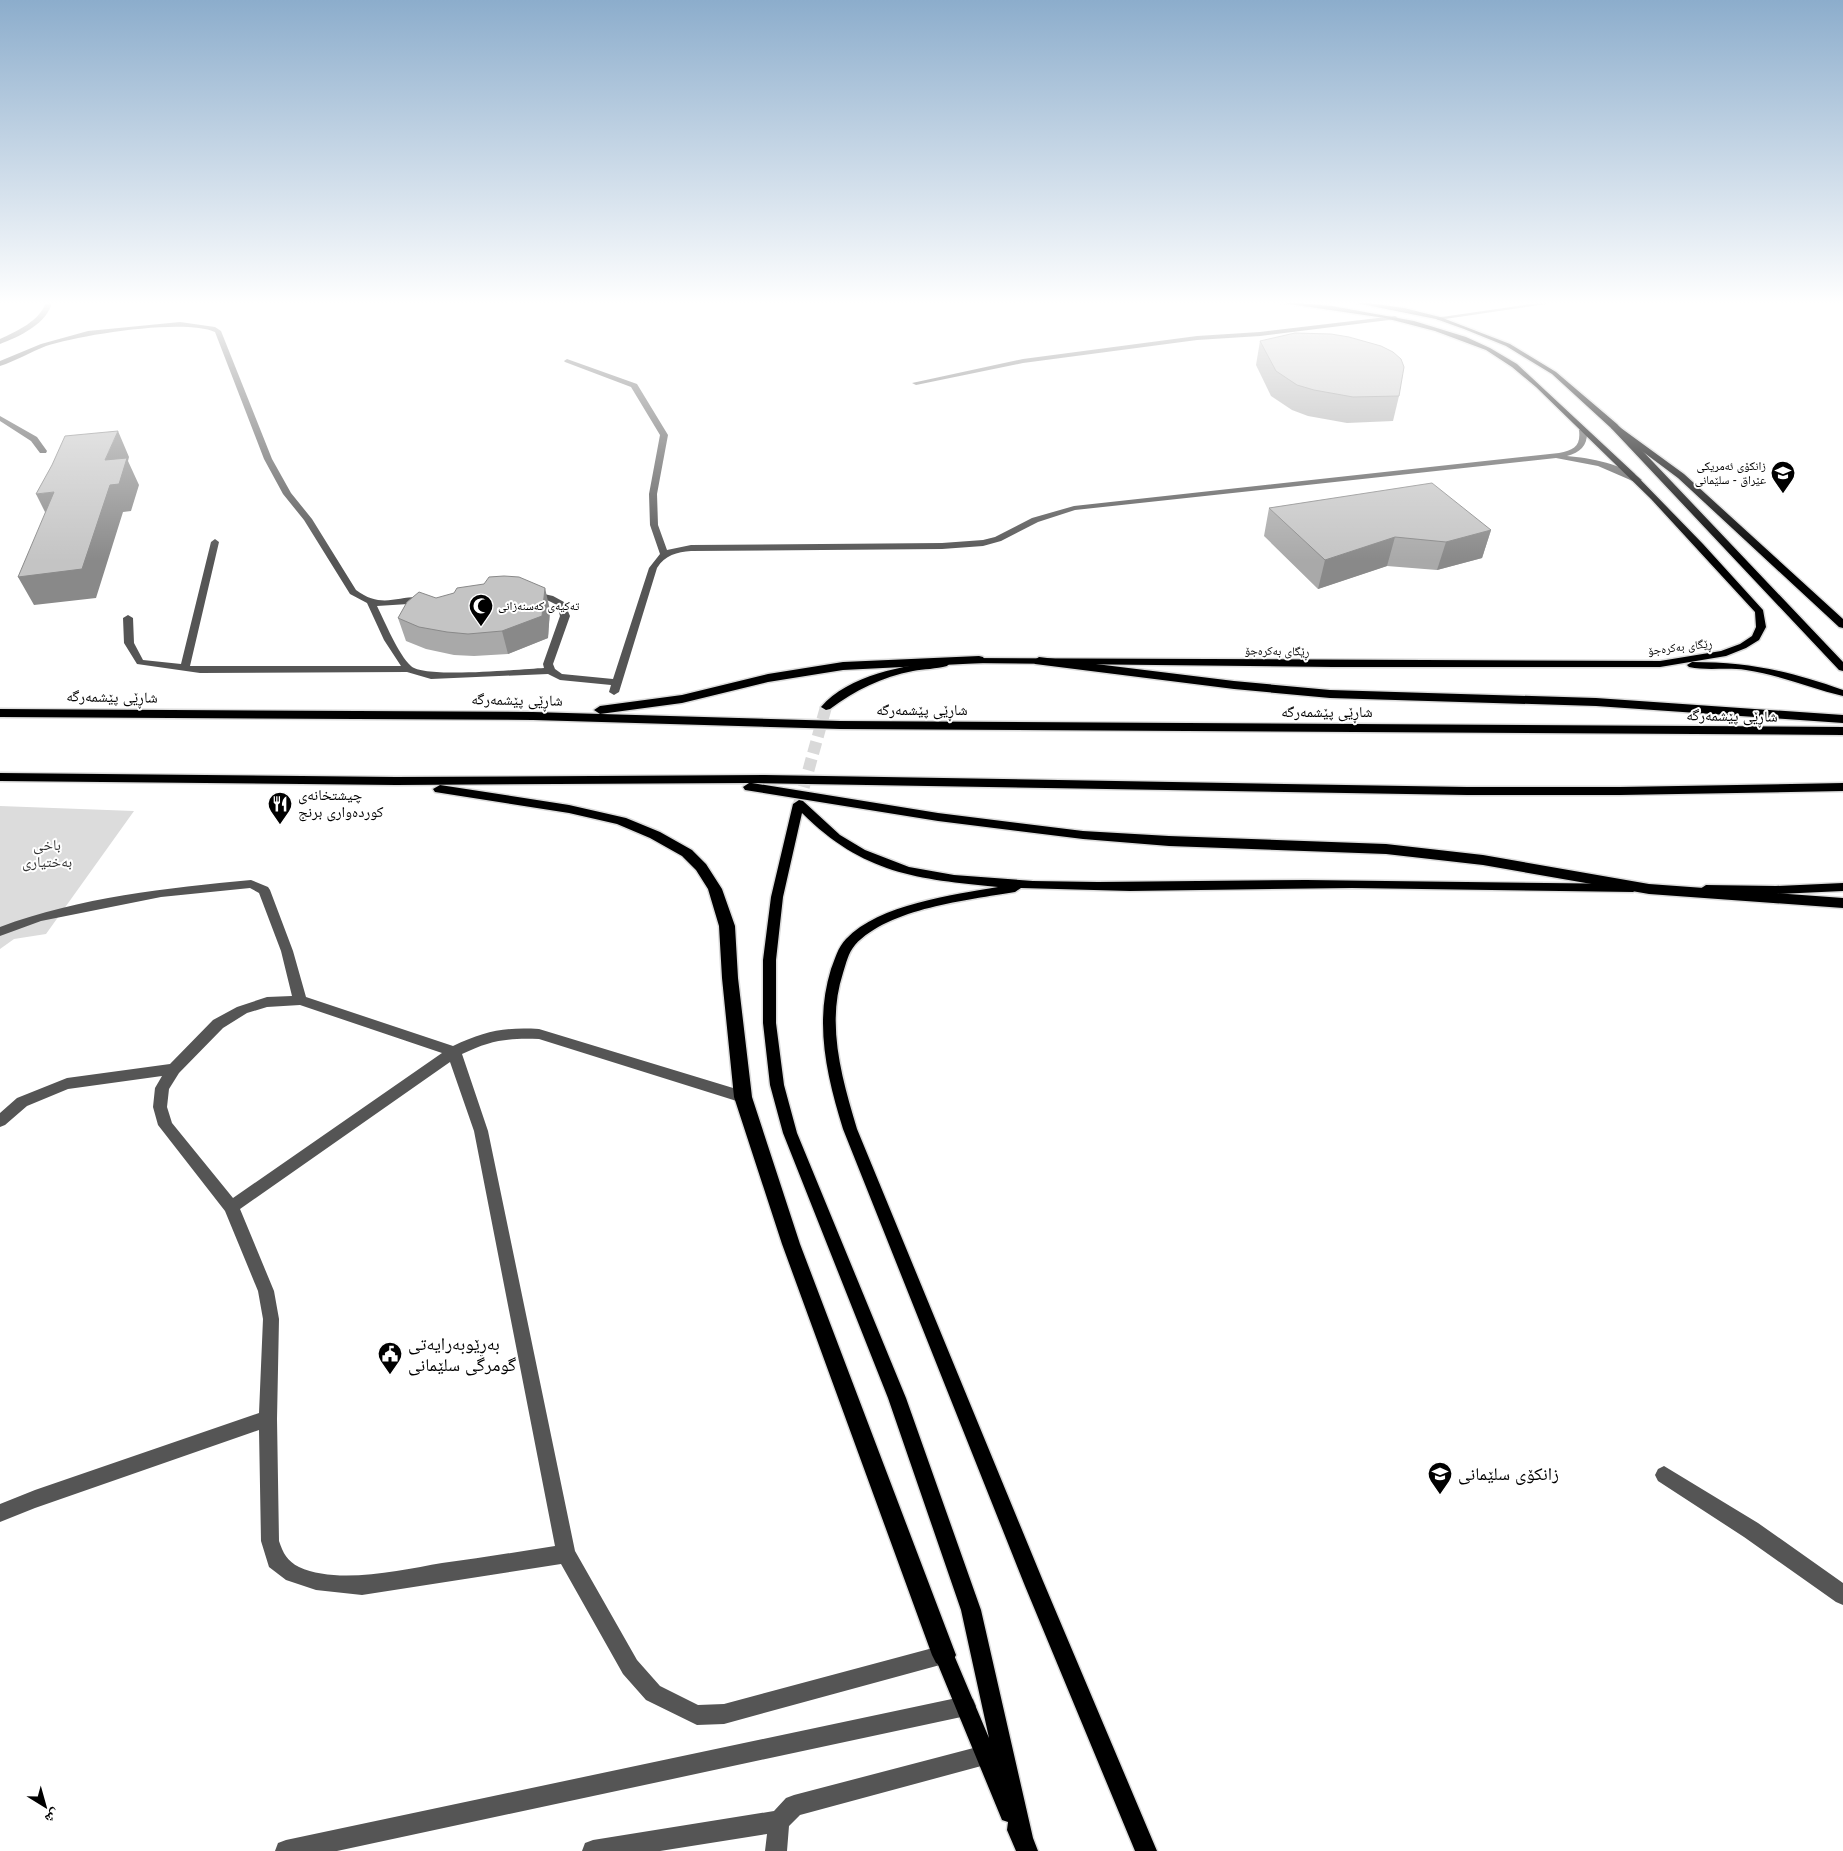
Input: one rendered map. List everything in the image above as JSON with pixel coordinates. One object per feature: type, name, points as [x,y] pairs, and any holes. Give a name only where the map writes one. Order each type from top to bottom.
[{"type":"highway","points":[[1614,426],[1682,476],[1843,625]]},
{"type":"highway","points":[[533,716],[651,704],[710,693],[768,678],[843,666],[979,660]]},
{"type":"highway","points":[[1039,661],[1234,685],[1330,694],[1596,702],[1843,719]]},
{"type":"highway","name":"شاڕێی پێشمەرگە","points":[[0,713],[533,716],[850,725],[1843,731]]},
{"type":"highway","points":[[0,777],[396,781],[702,781],[765,779],[1477,791],[1620,791],[1843,787]]},
{"type":"highway","points":[[396,781],[607,817],[655,834],[683,850],[694,860],[715,889],[726,926],[742,1096],[791,1244],[944,1656]]},
{"type":"highway","points":[[702,781],[816,796],[973,822],[1075,834],[1169,841],[1386,849],[1484,860],[1649,889],[1843,903]]},
{"type":"main road","name":"ڕێگای بەکرەجۆ","points":[[826,707],[849,690],[877,677],[916,668],[979,660],[1333,664],[1660,664],[1722,654],[1743,646],[1756,638],[1762,627],[1760,612],[1638,480],[1583,430],[1543,388]]},
{"type":"main road","points":[[1571,388],[1614,426],[1843,668]]},
{"type":"main road","points":[[1660,664],[1741,666],[1789,675],[1843,693]]},
{"type":"main road","points":[[1024,1845],[971,1610],[898,1398],[790,1133],[780,1095],[772,1056],[768,992],[774,924],[782,867],[799,804],[823,829],[844,845],[875,860],[908,871],[937,876],[1034,885],[1115,887],[1307,884],[1776,890],[1843,887]]},
{"type":"main road","points":[[1034,885],[935,903],[918,908],[870,927],[852,940],[843,954],[834,976],[828,1024],[829,1046],[834,1074],[854,1138],[1031,1577],[1146,1851]]},
{"type":"main road","points":[[944,1656],[1024,1845]]},
{"type":"street","points":[[240,388],[268,459],[287,494],[308,520],[353,592],[358,597],[371,602],[386,604],[433,599]]},
{"type":"street","points":[[635,388],[664,435],[653,494],[654,525],[664,554]]},
{"type":"street","points":[[0,418],[34,439],[43,451]]},
{"type":"street","points":[[614,692],[653,568],[664,554],[672,551],[691,548],[851,548],[969,544],[998,539],[1035,520],[1074,508],[1533,459],[1576,450],[1584,442],[1583,430]]},
{"type":"street","points":[[1533,459],[1569,459],[1600,463],[1638,480]]},
{"type":"street","points":[[185,668],[214,542]]},
{"type":"street","points":[[523,592],[550,598],[564,609],[564,622],[548,664],[550,671]]},
{"type":"street","points":[[371,602],[389,640],[408,669]]},
{"type":"street","points":[[128,618],[129,643],[140,662],[200,670],[408,669],[431,676],[550,671],[560,676],[617,682]]},
{"type":"street","points":[[0,932],[39,916],[161,893],[251,884],[264,890],[287,951],[300,1000]]},
{"type":"street","points":[[454,1052],[300,1000],[267,1002],[242,1010],[218,1024],[174,1069],[162,1088],[160,1107],[165,1125],[231,1207],[266,1291],[271,1319],[268,1419],[270,1541],[277,1560],[293,1574],[328,1583],[362,1585],[566,1554]]},
{"type":"street","points":[[231,1207],[454,1052],[483,1038],[514,1033],[538,1034],[742,1096]]},
{"type":"street","points":[[454,1052],[482,1131],[566,1554],[630,1667],[653,1693],[697,1715],[724,1714],[944,1656]]},
{"type":"street","points":[[0,1121],[22,1102],[67,1084],[174,1069]]},
{"type":"street","points":[[0,1513],[35,1499],[268,1419]]},
{"type":"street","points":[[1664,1476],[1751,1530],[1843,1595]]},
{"type":"street","points":[[286,1851],[966,1706]]},
{"type":"street","points":[[593,1851],[779,1821],[794,1806],[985,1754]]},
{"type":"street","points":[[776,1851],[779,1821]]},
{"type":"green space","name":"باخی بەختیاری","points":[[0,806],[134,811],[46,934],[14,939],[0,949]]},
{"type":"building","points":[[1308,388],[1400,388],[1399,396],[1353,397]]},
{"type":"building","points":[[118,431],[105,460],[127,458],[119,484],[110,485],[82,569],[18,577],[54,492],[36,494],[65,436]]},
{"type":"building","points":[[1432,483],[1491,530],[1446,542],[1395,537],[1325,560],[1269,508]]},
{"type":"building","points":[[489,577],[519,577],[545,588],[542,616],[502,631],[468,634],[419,627],[398,618],[407,602],[419,592],[436,598],[454,593],[457,588],[484,584]]},
{"type":"tunnel","points":[[799,804],[826,707]]},
{"type":"place","name":"زانکۆی ئەمریکی عێراق - سلێمانی","points":[[1783,494]]},
{"type":"place","name":"تەکیەی کەسنەزانی","points":[[481,627]]},
{"type":"place","name":"چيشتخانەی کوردەواری برنج","points":[[280,825]]},
{"type":"place","name":"بەڕێوبەرایەتی گومرگی سلێمانی","points":[[390,1375]]},
{"type":"place","name":"زانکۆی سلێمانی","points":[[1440,1495]]}]
